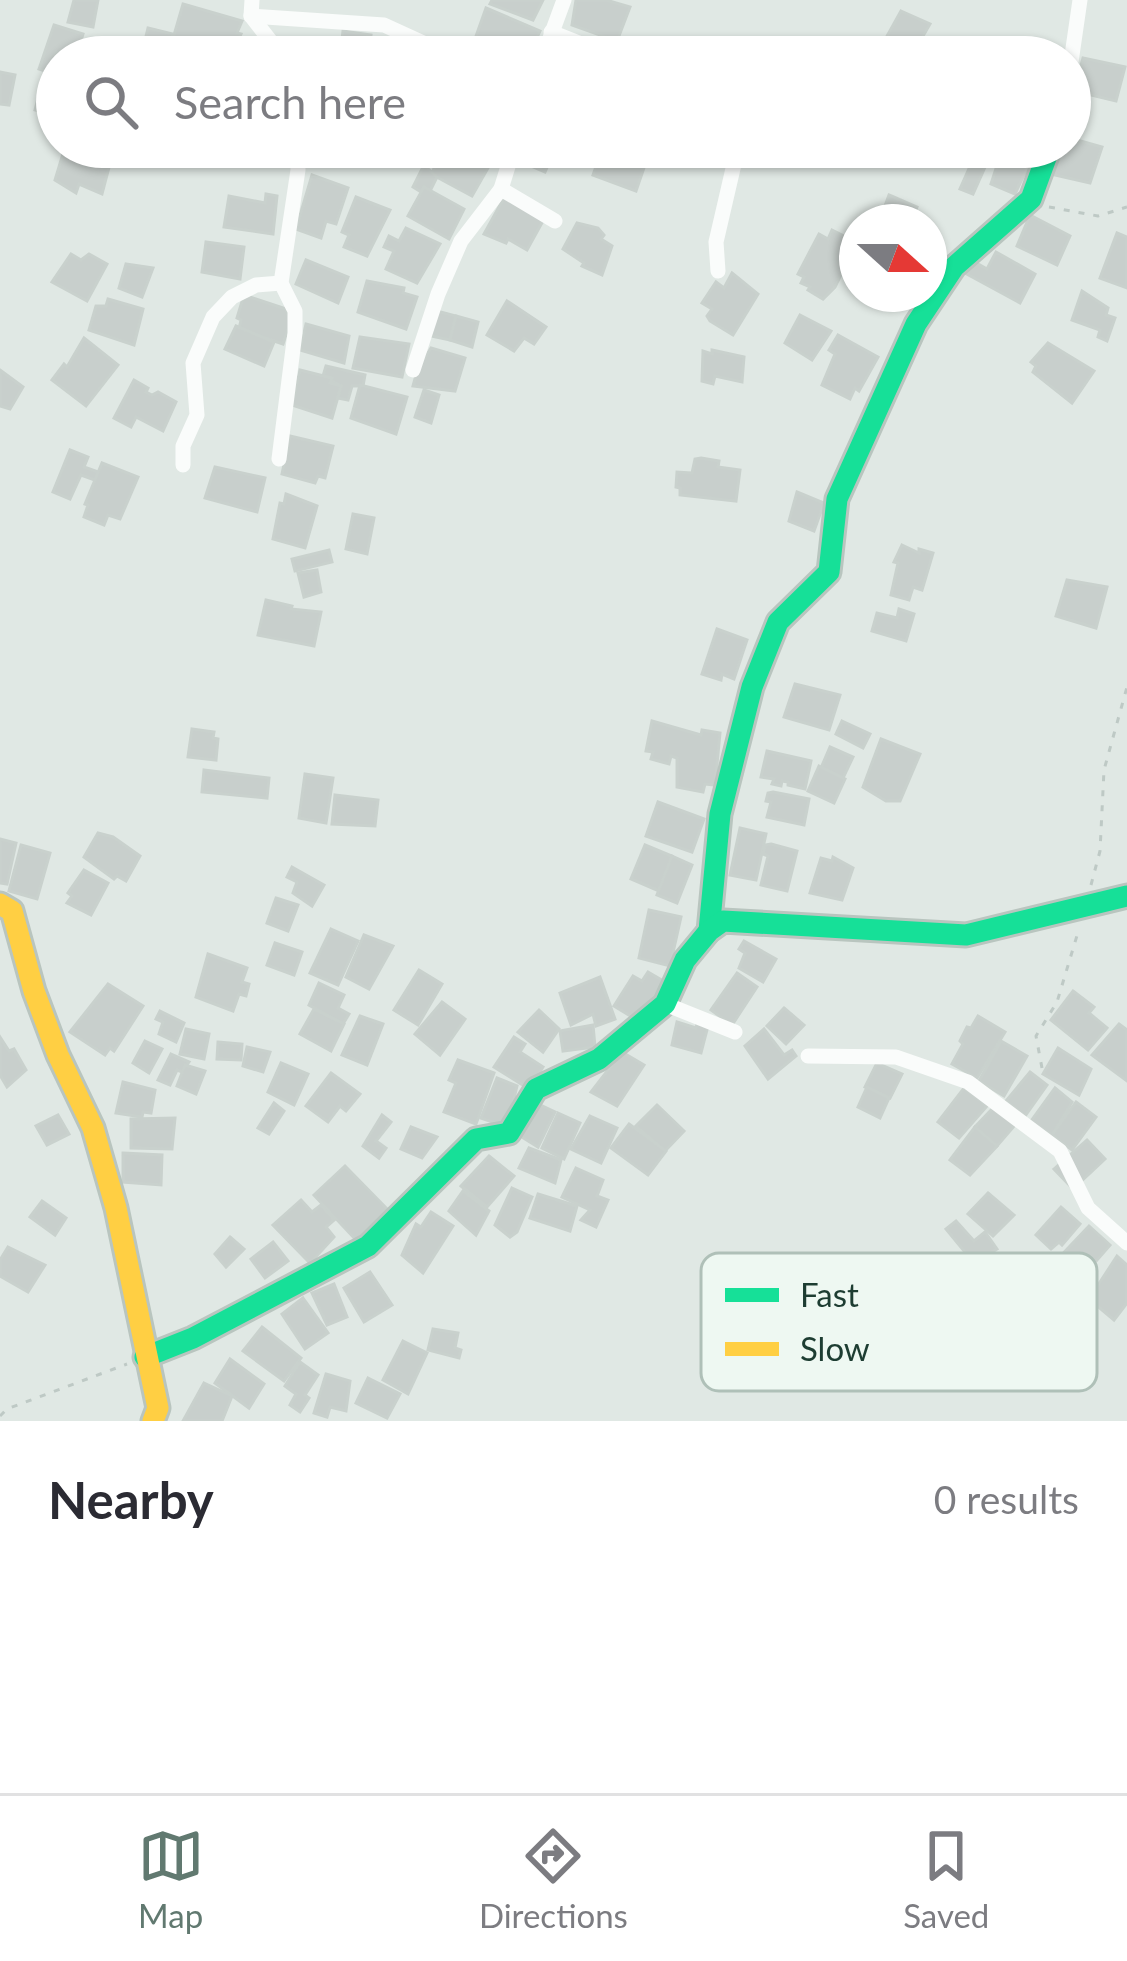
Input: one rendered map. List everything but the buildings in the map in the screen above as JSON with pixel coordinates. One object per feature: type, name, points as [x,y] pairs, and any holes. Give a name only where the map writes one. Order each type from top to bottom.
[{"type":"street","points":[[550,36],[564,0]]},
{"type":"street","points":[[1075,36],[1080,0]]},
{"type":"street","points":[[252,8],[270,36]]},
{"type":"street","points":[[252,8],[384,25],[408,36]]},
{"type":"street","points":[[551,32],[561,36]]},
{"type":"street","points":[[279,460],[295,333],[295,311],[281,283],[298,168]]},
{"type":"street","points":[[413,370],[461,241],[501,189],[508,168]]},
{"type":"street","points":[[718,271],[716,242],[733,168]]},
{"type":"street","points":[[709,931],[720,814],[752,687],[778,622],[829,572],[837,499],[916,324],[954,267],[1031,199],[1042,168]]},
{"type":"street","points":[[501,189],[555,221]]},
{"type":"street","points":[[184,465],[183,446],[196,415],[193,363],[213,317],[232,297],[256,285],[281,283]]},
{"type":"street","points":[[145,1357],[194,1338],[368,1246],[476,1139],[509,1132],[536,1089],[599,1059],[665,1004],[685,960],[723,921],[966,934],[1127,896]]},
{"type":"street","points":[[0,904],[13,910],[34,991],[93,1128],[116,1208],[158,1408],[153,1421]]},
{"type":"street","points":[[665,1004],[735,1031]]},
{"type":"street","points":[[808,1056],[896,1057],[968,1082],[1060,1150],[1088,1208],[1127,1243]]},
{"type":"path","points":[[1031,199],[1052,209],[1098,216],[1127,207]]},
{"type":"path","points":[[1042,1068],[1036,1036],[1057,1002],[1086,909],[1100,851],[1104,770],[1127,687]]},
{"type":"path","points":[[0,1416],[7,1409],[145,1357]]},
{"type":"traffic: fast","points":[[709,931],[720,814],[752,687],[778,622],[829,572],[837,499],[916,324],[954,267],[1031,199],[1042,168]]},
{"type":"traffic: fast","points":[[145,1357],[193,1338],[368,1246],[476,1139],[509,1133],[536,1089],[599,1059],[665,1004],[685,960],[723,921],[966,935],[1127,896]]},
{"type":"traffic: slow","points":[[0,904],[12,911],[34,991],[93,1128],[116,1208],[158,1408],[153,1421]]}]
